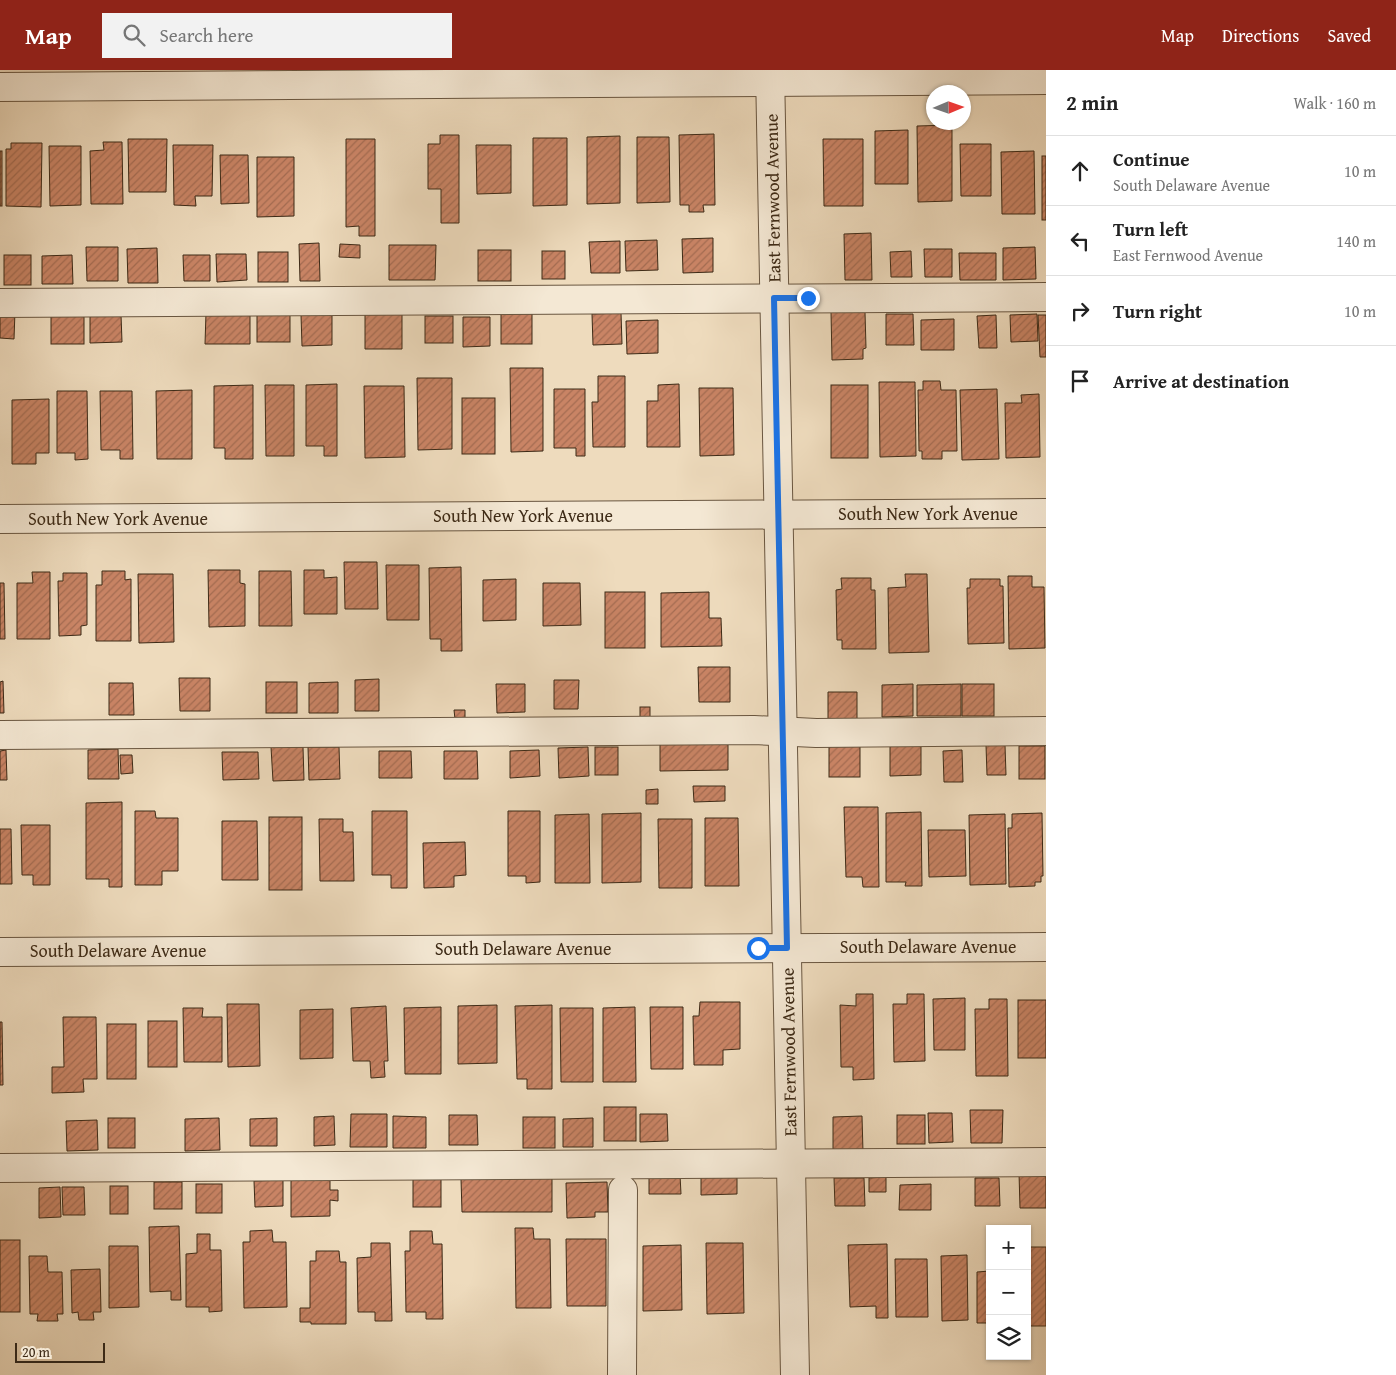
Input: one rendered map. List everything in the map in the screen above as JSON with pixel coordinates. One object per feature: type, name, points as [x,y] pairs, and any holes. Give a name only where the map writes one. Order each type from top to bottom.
[{"type":"street","points":[[0,87],[170,78],[770,76],[1046,80]]},
{"type":"street","name":"East Fernwood Avenue","points":[[770,76],[795,1375]]},
{"type":"street","points":[[0,303],[1046,297]]},
{"type":"street","name":"South New York Avenue","points":[[0,519],[1046,513]]},
{"type":"street","points":[[0,735],[744,730],[816,733],[1046,731]]},
{"type":"street","name":"South Delaware Avenue","points":[[0,952],[1046,947]]},
{"type":"street","points":[[0,1168],[1046,1162]]},
{"type":"street","points":[[622,1190],[622,1375]]},
{"type":"building","points":[[917,126],[926,126],[926,130],[952,130],[952,201],[918,202]]},
{"type":"building","points":[[908,130],[908,184],[875,184],[875,131]]},
{"type":"building","points":[[714,134],[715,205],[703,205],[704,212],[689,212],[689,205],[680,205],[679,135]]},
{"type":"building","points":[[440,135],[459,135],[459,223],[441,223],[441,189],[428,189],[428,144],[440,144]]},
{"type":"building","points":[[620,136],[620,203],[587,204],[587,137]]},
{"type":"building","points":[[637,137],[669,137],[670,202],[637,203]]},
{"type":"building","points":[[533,138],[567,138],[567,205],[533,206]]},
{"type":"building","points":[[128,139],[167,139],[166,192],[129,192]]},
{"type":"building","points":[[346,139],[375,139],[375,236],[359,236],[359,226],[346,227]]},
{"type":"building","points":[[823,139],[863,139],[863,206],[824,206]]},
{"type":"building","points":[[103,142],[122,142],[123,204],[91,204],[90,151],[104,150]]},
{"type":"building","points":[[11,143],[42,143],[41,207],[6,206],[6,149],[11,149]]},
{"type":"building","points":[[960,144],[991,144],[991,196],[961,196]]},
{"type":"building","points":[[173,145],[213,145],[212,196],[195,196],[196,206],[174,205]]},
{"type":"building","points":[[476,145],[511,145],[511,193],[477,194]]},
{"type":"building","points":[[49,146],[81,146],[81,205],[50,206]]},
{"type":"building","points":[[0,151],[2,151],[2,206],[0,206]]},
{"type":"building","points":[[1034,151],[1035,214],[1002,214],[1001,152]]},
{"type":"building","points":[[220,155],[248,155],[249,203],[221,204]]},
{"type":"building","points":[[1042,156],[1046,156],[1046,220],[1042,220]]},
{"type":"building","points":[[257,157],[294,157],[294,216],[257,217]]},
{"type":"building","points":[[871,233],[872,280],[845,280],[844,234]]},
{"type":"building","points":[[713,238],[713,272],[683,273],[682,239]]},
{"type":"building","points":[[657,240],[658,270],[626,271],[625,241]]},
{"type":"building","points":[[620,241],[620,273],[591,273],[589,242]]},
{"type":"building","points":[[319,243],[320,281],[300,281],[299,244]]},
{"type":"building","points":[[340,244],[360,245],[360,258],[339,257]]},
{"type":"building","points":[[389,245],[436,245],[435,280],[389,280]]},
{"type":"building","points":[[86,247],[118,247],[118,281],[87,281]]},
{"type":"building","points":[[1035,247],[1036,279],[1003,280],[1003,248]]},
{"type":"building","points":[[157,248],[158,283],[128,283],[127,249]]},
{"type":"building","points":[[924,249],[952,249],[952,277],[925,277]]},
{"type":"building","points":[[478,250],[511,250],[511,281],[478,281]]},
{"type":"building","points":[[542,251],[565,251],[565,279],[542,279]]},
{"type":"building","points":[[911,251],[912,277],[891,277],[890,252]]},
{"type":"building","points":[[258,252],[288,252],[288,282],[258,282]]},
{"type":"building","points":[[959,253],[996,253],[996,280],[960,280]]},
{"type":"building","points":[[216,254],[246,254],[247,280],[217,282]]},
{"type":"building","points":[[4,255],[31,255],[31,285],[4,285]]},
{"type":"building","points":[[72,255],[73,284],[42,284],[42,256]]},
{"type":"building","points":[[183,255],[210,255],[210,281],[184,281]]},
{"type":"building","points":[[0,310],[15,311],[14,339],[0,338]]},
{"type":"building","points":[[402,311],[402,349],[365,349],[365,312]]},
{"type":"building","points":[[501,312],[532,312],[532,344],[501,344]]},
{"type":"building","points":[[831,312],[865,312],[866,348],[863,349],[863,359],[832,360]]},
{"type":"building","points":[[206,313],[250,314],[250,344],[205,344]]},
{"type":"building","points":[[257,313],[290,313],[290,342],[257,342]]},
{"type":"building","points":[[621,313],[622,344],[593,345],[592,314]]},
{"type":"building","points":[[51,314],[84,314],[84,344],[51,344]]},
{"type":"building","points":[[886,314],[913,314],[914,345],[886,345]]},
{"type":"building","points":[[1037,314],[1038,341],[1011,342],[1010,315]]},
{"type":"building","points":[[90,315],[121,315],[122,342],[90,343]]},
{"type":"building","points":[[301,315],[332,315],[332,345],[302,346]]},
{"type":"building","points":[[996,315],[997,348],[979,348],[977,316]]},
{"type":"building","points":[[1038,315],[1046,315],[1046,357],[1040,357]]},
{"type":"building","points":[[425,316],[453,316],[453,343],[425,343]]},
{"type":"building","points":[[463,317],[490,317],[490,346],[463,347]]},
{"type":"building","points":[[954,319],[954,350],[921,350],[921,320]]},
{"type":"building","points":[[658,320],[658,353],[627,354],[626,321]]},
{"type":"building","points":[[510,368],[543,368],[543,451],[511,452]]},
{"type":"building","points":[[598,376],[625,376],[625,447],[593,447],[592,402],[598,402]]},
{"type":"building","points":[[417,378],[452,378],[452,449],[418,450]]},
{"type":"building","points":[[923,381],[940,381],[941,390],[956,390],[957,451],[942,451],[942,459],[922,459],[922,451],[919,451],[918,390],[923,390]]},
{"type":"building","points":[[879,382],[915,382],[916,456],[880,457]]},
{"type":"building","points":[[337,384],[337,456],[324,456],[324,446],[306,446],[306,385]]},
{"type":"building","points":[[679,384],[680,447],[647,447],[647,401],[658,401],[658,385]]},
{"type":"building","points":[[253,385],[253,459],[225,459],[225,448],[214,448],[214,386]]},
{"type":"building","points":[[265,385],[294,385],[294,456],[266,456]]},
{"type":"building","points":[[831,385],[868,385],[868,458],[831,458]]},
{"type":"building","points":[[364,386],[404,386],[405,457],[365,458]]},
{"type":"building","points":[[699,388],[733,388],[734,455],[700,456]]},
{"type":"building","points":[[554,389],[585,389],[585,456],[576,456],[576,448],[554,448]]},
{"type":"building","points":[[997,389],[999,459],[962,460],[960,390]]},
{"type":"building","points":[[192,390],[192,459],[157,459],[156,391]]},
{"type":"building","points":[[57,391],[87,391],[88,459],[75,460],[75,453],[57,453]]},
{"type":"building","points":[[100,391],[132,391],[133,459],[120,459],[120,450],[101,450]]},
{"type":"building","points":[[1039,394],[1040,457],[1006,458],[1005,403],[1022,403],[1021,395]]},
{"type":"building","points":[[462,398],[495,398],[495,454],[462,454]]},
{"type":"building","points":[[49,399],[49,453],[36,453],[36,464],[12,464],[12,400]]},
{"type":"building","points":[[344,562],[377,562],[378,609],[345,609]]},
{"type":"building","points":[[386,565],[419,565],[419,620],[387,620]]},
{"type":"building","points":[[461,567],[462,651],[441,651],[441,639],[430,639],[429,568]]},
{"type":"building","points":[[208,570],[240,570],[240,583],[245,584],[245,626],[209,627]]},
{"type":"building","points":[[304,570],[324,570],[324,578],[337,577],[337,614],[304,614]]},
{"type":"building","points":[[102,571],[125,571],[125,580],[131,579],[131,641],[96,641],[96,585],[102,585]]},
{"type":"building","points":[[259,571],[291,571],[292,626],[259,626]]},
{"type":"building","points":[[32,572],[50,572],[50,639],[17,639],[17,583],[33,583]]},
{"type":"building","points":[[63,573],[87,573],[87,625],[81,626],[81,635],[59,636],[58,581],[63,581]]},
{"type":"building","points":[[138,574],[173,574],[174,642],[139,643]]},
{"type":"building","points":[[905,574],[927,574],[929,652],[889,653],[888,588],[906,587]]},
{"type":"building","points":[[1008,576],[1032,576],[1032,587],[1044,587],[1045,648],[1009,649]]},
{"type":"building","points":[[841,578],[871,578],[871,590],[875,590],[876,649],[842,649],[842,640],[837,640],[836,590],[842,589]]},
{"type":"building","points":[[516,579],[516,620],[483,621],[483,580]]},
{"type":"building","points":[[970,579],[1000,579],[1000,586],[1003,586],[1004,643],[968,644],[967,588],[970,588]]},
{"type":"building","points":[[0,583],[4,583],[5,639],[0,639]]},
{"type":"building","points":[[543,583],[580,583],[581,625],[543,626]]},
{"type":"building","points":[[605,592],[645,592],[645,648],[605,648]]},
{"type":"building","points":[[709,592],[709,618],[721,618],[722,646],[661,647],[661,593]]},
{"type":"building","points":[[698,667],[730,667],[730,702],[699,702]]},
{"type":"building","points":[[179,678],[210,678],[210,711],[180,711]]},
{"type":"building","points":[[379,679],[379,711],[355,711],[355,680]]},
{"type":"building","points":[[554,680],[579,680],[578,709],[554,709]]},
{"type":"building","points":[[3,681],[4,713],[0,713],[0,682]]},
{"type":"building","points":[[266,682],[297,682],[297,713],[266,713]]},
{"type":"building","points":[[338,682],[338,713],[309,713],[309,683]]},
{"type":"building","points":[[109,683],[133,683],[134,715],[109,715]]},
{"type":"building","points":[[496,684],[525,684],[525,712],[497,713]]},
{"type":"building","points":[[913,684],[913,716],[882,717],[882,685]]},
{"type":"building","points":[[961,684],[961,716],[917,716],[917,685]]},
{"type":"building","points":[[962,684],[994,684],[994,716],[962,716]]},
{"type":"building","points":[[828,692],[857,692],[857,723],[828,722]]},
{"type":"building","points":[[640,707],[650,707],[650,718],[640,718]]},
{"type":"building","points":[[454,710],[465,710],[465,719],[455,719]]},
{"type":"building","points":[[728,743],[728,770],[660,771],[660,744]]},
{"type":"building","points":[[921,744],[921,775],[890,776],[890,745]]},
{"type":"building","points":[[829,745],[860,745],[860,777],[829,777]]},
{"type":"building","points":[[986,745],[1005,745],[1006,775],[987,775]]},
{"type":"building","points":[[1019,746],[1045,746],[1045,779],[1019,779]]},
{"type":"building","points":[[271,747],[303,747],[304,780],[273,781]]},
{"type":"building","points":[[308,747],[339,747],[340,779],[309,780]]},
{"type":"building","points":[[588,747],[589,776],[559,778],[558,748]]},
{"type":"building","points":[[595,747],[618,747],[618,775],[595,775]]},
{"type":"building","points":[[118,749],[119,779],[88,779],[88,750]]},
{"type":"building","points":[[6,750],[7,780],[0,780],[0,751]]},
{"type":"building","points":[[539,750],[540,776],[510,778],[510,751]]},
{"type":"building","points":[[962,750],[963,782],[944,782],[943,751]]},
{"type":"building","points":[[379,751],[411,751],[412,778],[379,778]]},
{"type":"building","points":[[444,751],[477,751],[478,779],[444,779]]},
{"type":"building","points":[[222,752],[258,752],[259,779],[223,780]]},
{"type":"building","points":[[120,755],[132,755],[133,773],[121,774]]},
{"type":"building","points":[[693,786],[725,786],[725,801],[694,802]]},
{"type":"building","points":[[658,789],[658,804],[646,804],[646,790]]},
{"type":"building","points":[[122,802],[122,887],[109,887],[109,879],[86,879],[86,803]]},
{"type":"building","points":[[844,807],[878,807],[879,887],[863,887],[862,877],[846,877]]},
{"type":"building","points":[[135,811],[155,811],[156,818],[178,818],[178,871],[162,871],[162,885],[135,885]]},
{"type":"building","points":[[372,811],[407,811],[407,888],[391,888],[391,875],[372,875]]},
{"type":"building","points":[[508,811],[540,811],[540,882],[526,883],[526,876],[508,876]]},
{"type":"building","points":[[921,812],[922,886],[905,886],[906,882],[886,882],[886,813]]},
{"type":"building","points":[[641,813],[641,882],[602,883],[602,814]]},
{"type":"building","points":[[1042,813],[1043,876],[1041,876],[1041,882],[1035,882],[1035,886],[1009,887],[1008,828],[1012,828],[1012,814]]},
{"type":"building","points":[[589,814],[590,883],[555,883],[555,815]]},
{"type":"building","points":[[1005,814],[1006,884],[970,885],[969,815]]},
{"type":"building","points":[[269,817],[302,817],[302,890],[269,890]]},
{"type":"building","points":[[705,818],[738,818],[739,886],[705,886]]},
{"type":"building","points":[[319,819],[343,819],[343,832],[353,832],[354,881],[320,881]]},
{"type":"building","points":[[658,819],[692,819],[692,888],[659,888]]},
{"type":"building","points":[[222,821],[257,821],[258,880],[222,880]]},
{"type":"building","points":[[21,825],[50,825],[50,885],[33,885],[33,875],[22,875]]},
{"type":"building","points":[[0,829],[11,829],[12,884],[0,884]]},
{"type":"building","points":[[928,830],[965,830],[966,876],[929,877]]},
{"type":"building","points":[[465,842],[466,875],[454,876],[454,887],[424,888],[423,843]]},
{"type":"building","points":[[856,994],[873,994],[874,1079],[853,1080],[853,1067],[841,1067],[840,1005],[856,1006]]},
{"type":"building","points":[[907,994],[924,994],[925,1061],[894,1062],[893,1004],[907,1004]]},
{"type":"building","points":[[965,998],[965,1050],[934,1050],[933,999]]},
{"type":"building","points":[[989,999],[1007,999],[1008,1076],[976,1076],[975,1009],[989,1009]]},
{"type":"building","points":[[1018,1000],[1046,1000],[1046,1058],[1018,1058]]},
{"type":"building","points":[[700,1002],[740,1002],[740,1049],[723,1050],[723,1065],[694,1065],[693,1016],[699,1016]]},
{"type":"building","points":[[227,1004],[259,1004],[260,1066],[228,1067]]},
{"type":"building","points":[[497,1005],[497,1063],[458,1064],[458,1006]]},
{"type":"building","points":[[552,1005],[552,1089],[527,1089],[527,1079],[517,1079],[515,1006]]},
{"type":"building","points":[[386,1006],[388,1061],[384,1061],[385,1077],[371,1078],[370,1061],[353,1061],[351,1008]]},
{"type":"building","points":[[441,1007],[441,1074],[405,1074],[404,1008]]},
{"type":"building","points":[[635,1007],[636,1082],[603,1082],[603,1008]]},
{"type":"building","points":[[650,1007],[683,1007],[683,1069],[651,1069]]},
{"type":"building","points":[[183,1008],[203,1008],[202,1017],[222,1017],[222,1062],[184,1062]]},
{"type":"building","points":[[560,1008],[593,1008],[593,1082],[561,1082]]},
{"type":"building","points":[[333,1009],[333,1058],[300,1059],[300,1010]]},
{"type":"building","points":[[63,1017],[96,1017],[97,1079],[83,1079],[84,1092],[52,1093],[52,1067],[64,1067]]},
{"type":"building","points":[[148,1021],[177,1021],[177,1067],[148,1067]]},
{"type":"building","points":[[0,1022],[2,1022],[3,1085],[0,1085]]},
{"type":"building","points":[[107,1024],[136,1024],[136,1079],[107,1079]]},
{"type":"building","points":[[604,1107],[636,1107],[636,1141],[604,1141]]},
{"type":"building","points":[[970,1110],[1003,1110],[1002,1143],[971,1143]]},
{"type":"building","points":[[928,1113],[952,1113],[953,1142],[929,1143]]},
{"type":"building","points":[[351,1114],[387,1114],[387,1147],[350,1147]]},
{"type":"building","points":[[640,1114],[667,1114],[668,1141],[640,1142]]},
{"type":"building","points":[[449,1115],[477,1115],[478,1145],[449,1145]]},
{"type":"building","points":[[897,1115],[925,1115],[925,1144],[897,1144]]},
{"type":"building","points":[[334,1116],[335,1145],[314,1146],[314,1117]]},
{"type":"building","points":[[393,1116],[426,1117],[426,1148],[393,1148]]},
{"type":"building","points":[[862,1116],[863,1152],[833,1153],[833,1117]]},
{"type":"building","points":[[523,1117],[555,1117],[555,1148],[523,1148]]},
{"type":"building","points":[[108,1118],[135,1118],[135,1148],[108,1148]]},
{"type":"building","points":[[219,1118],[220,1150],[185,1151],[185,1119]]},
{"type":"building","points":[[277,1118],[277,1146],[250,1146],[250,1119]]},
{"type":"building","points":[[593,1118],[593,1147],[563,1147],[563,1119]]},
{"type":"building","points":[[97,1120],[98,1150],[67,1151],[66,1121]]},
{"type":"building","points":[[1046,1172],[1046,1208],[1020,1208],[1019,1173]]},
{"type":"building","points":[[701,1174],[737,1174],[737,1194],[701,1195]]},
{"type":"building","points":[[649,1175],[680,1175],[681,1194],[649,1194]]},
{"type":"building","points":[[413,1177],[441,1177],[441,1207],[413,1207]]},
{"type":"building","points":[[886,1177],[886,1192],[869,1192],[869,1178]]},
{"type":"building","points":[[552,1178],[552,1212],[462,1212],[461,1179]]},
{"type":"building","points":[[834,1178],[864,1178],[865,1206],[835,1206]]},
{"type":"building","points":[[975,1178],[999,1178],[1000,1206],[975,1206]]},
{"type":"building","points":[[330,1179],[330,1190],[338,1190],[338,1201],[330,1200],[330,1216],[291,1217],[291,1180]]},
{"type":"building","points":[[283,1180],[283,1206],[255,1207],[254,1181]]},
{"type":"building","points":[[154,1182],[182,1182],[182,1209],[154,1209]]},
{"type":"building","points":[[607,1182],[608,1212],[595,1212],[595,1217],[567,1218],[566,1183]]},
{"type":"building","points":[[196,1184],[222,1184],[222,1213],[196,1213]]},
{"type":"building","points":[[931,1184],[931,1210],[899,1210],[900,1185]]},
{"type":"building","points":[[110,1186],[128,1186],[128,1214],[110,1214]]},
{"type":"building","points":[[60,1187],[61,1217],[39,1218],[39,1188]]},
{"type":"building","points":[[62,1187],[84,1187],[85,1215],[63,1215]]},
{"type":"building","points":[[179,1226],[181,1300],[171,1300],[171,1291],[150,1292],[149,1227]]},
{"type":"building","points":[[515,1228],[533,1228],[534,1239],[550,1239],[551,1308],[516,1308]]},
{"type":"building","points":[[272,1230],[273,1242],[286,1242],[287,1307],[244,1308],[243,1242],[250,1242],[250,1231]]},
{"type":"building","points":[[410,1231],[432,1231],[433,1244],[442,1244],[443,1319],[426,1319],[426,1312],[406,1312],[405,1251],[410,1251]]},
{"type":"building","points":[[197,1234],[210,1234],[210,1250],[221,1250],[222,1311],[209,1312],[209,1307],[186,1307],[186,1254],[197,1253]]},
{"type":"building","points":[[566,1239],[606,1239],[606,1306],[567,1306]]},
{"type":"building","points":[[0,1240],[20,1240],[20,1312],[0,1312]]},
{"type":"building","points":[[371,1243],[390,1243],[392,1321],[375,1321],[375,1312],[358,1312],[357,1258],[371,1257]]},
{"type":"building","points":[[706,1243],[743,1243],[744,1313],[707,1314]]},
{"type":"building","points":[[887,1244],[888,1318],[876,1318],[876,1306],[850,1307],[848,1245]]},
{"type":"building","points":[[681,1245],[682,1310],[643,1311],[643,1246]]},
{"type":"building","points":[[109,1246],[138,1246],[139,1307],[109,1308]]},
{"type":"building","points":[[1031,1247],[1046,1247],[1046,1326],[1031,1326]]},
{"type":"building","points":[[316,1251],[339,1251],[340,1262],[346,1262],[346,1324],[311,1324],[311,1322],[300,1322],[300,1308],[310,1308],[310,1261],[316,1261]]},
{"type":"building","points":[[967,1255],[968,1320],[942,1321],[941,1256]]},
{"type":"building","points":[[29,1256],[47,1256],[48,1272],[62,1272],[63,1314],[57,1314],[58,1321],[37,1321],[38,1314],[30,1314]]},
{"type":"building","points":[[895,1259],[927,1259],[928,1317],[896,1317]]},
{"type":"building","points":[[100,1269],[101,1312],[93,1312],[94,1320],[79,1320],[78,1312],[72,1313],[71,1270]]},
{"type":"building","points":[[986,1271],[986,1323],[977,1323],[977,1272]]},
{"type":"route","points":[[758,948],[787,948],[774,298],[808,298]]}]
